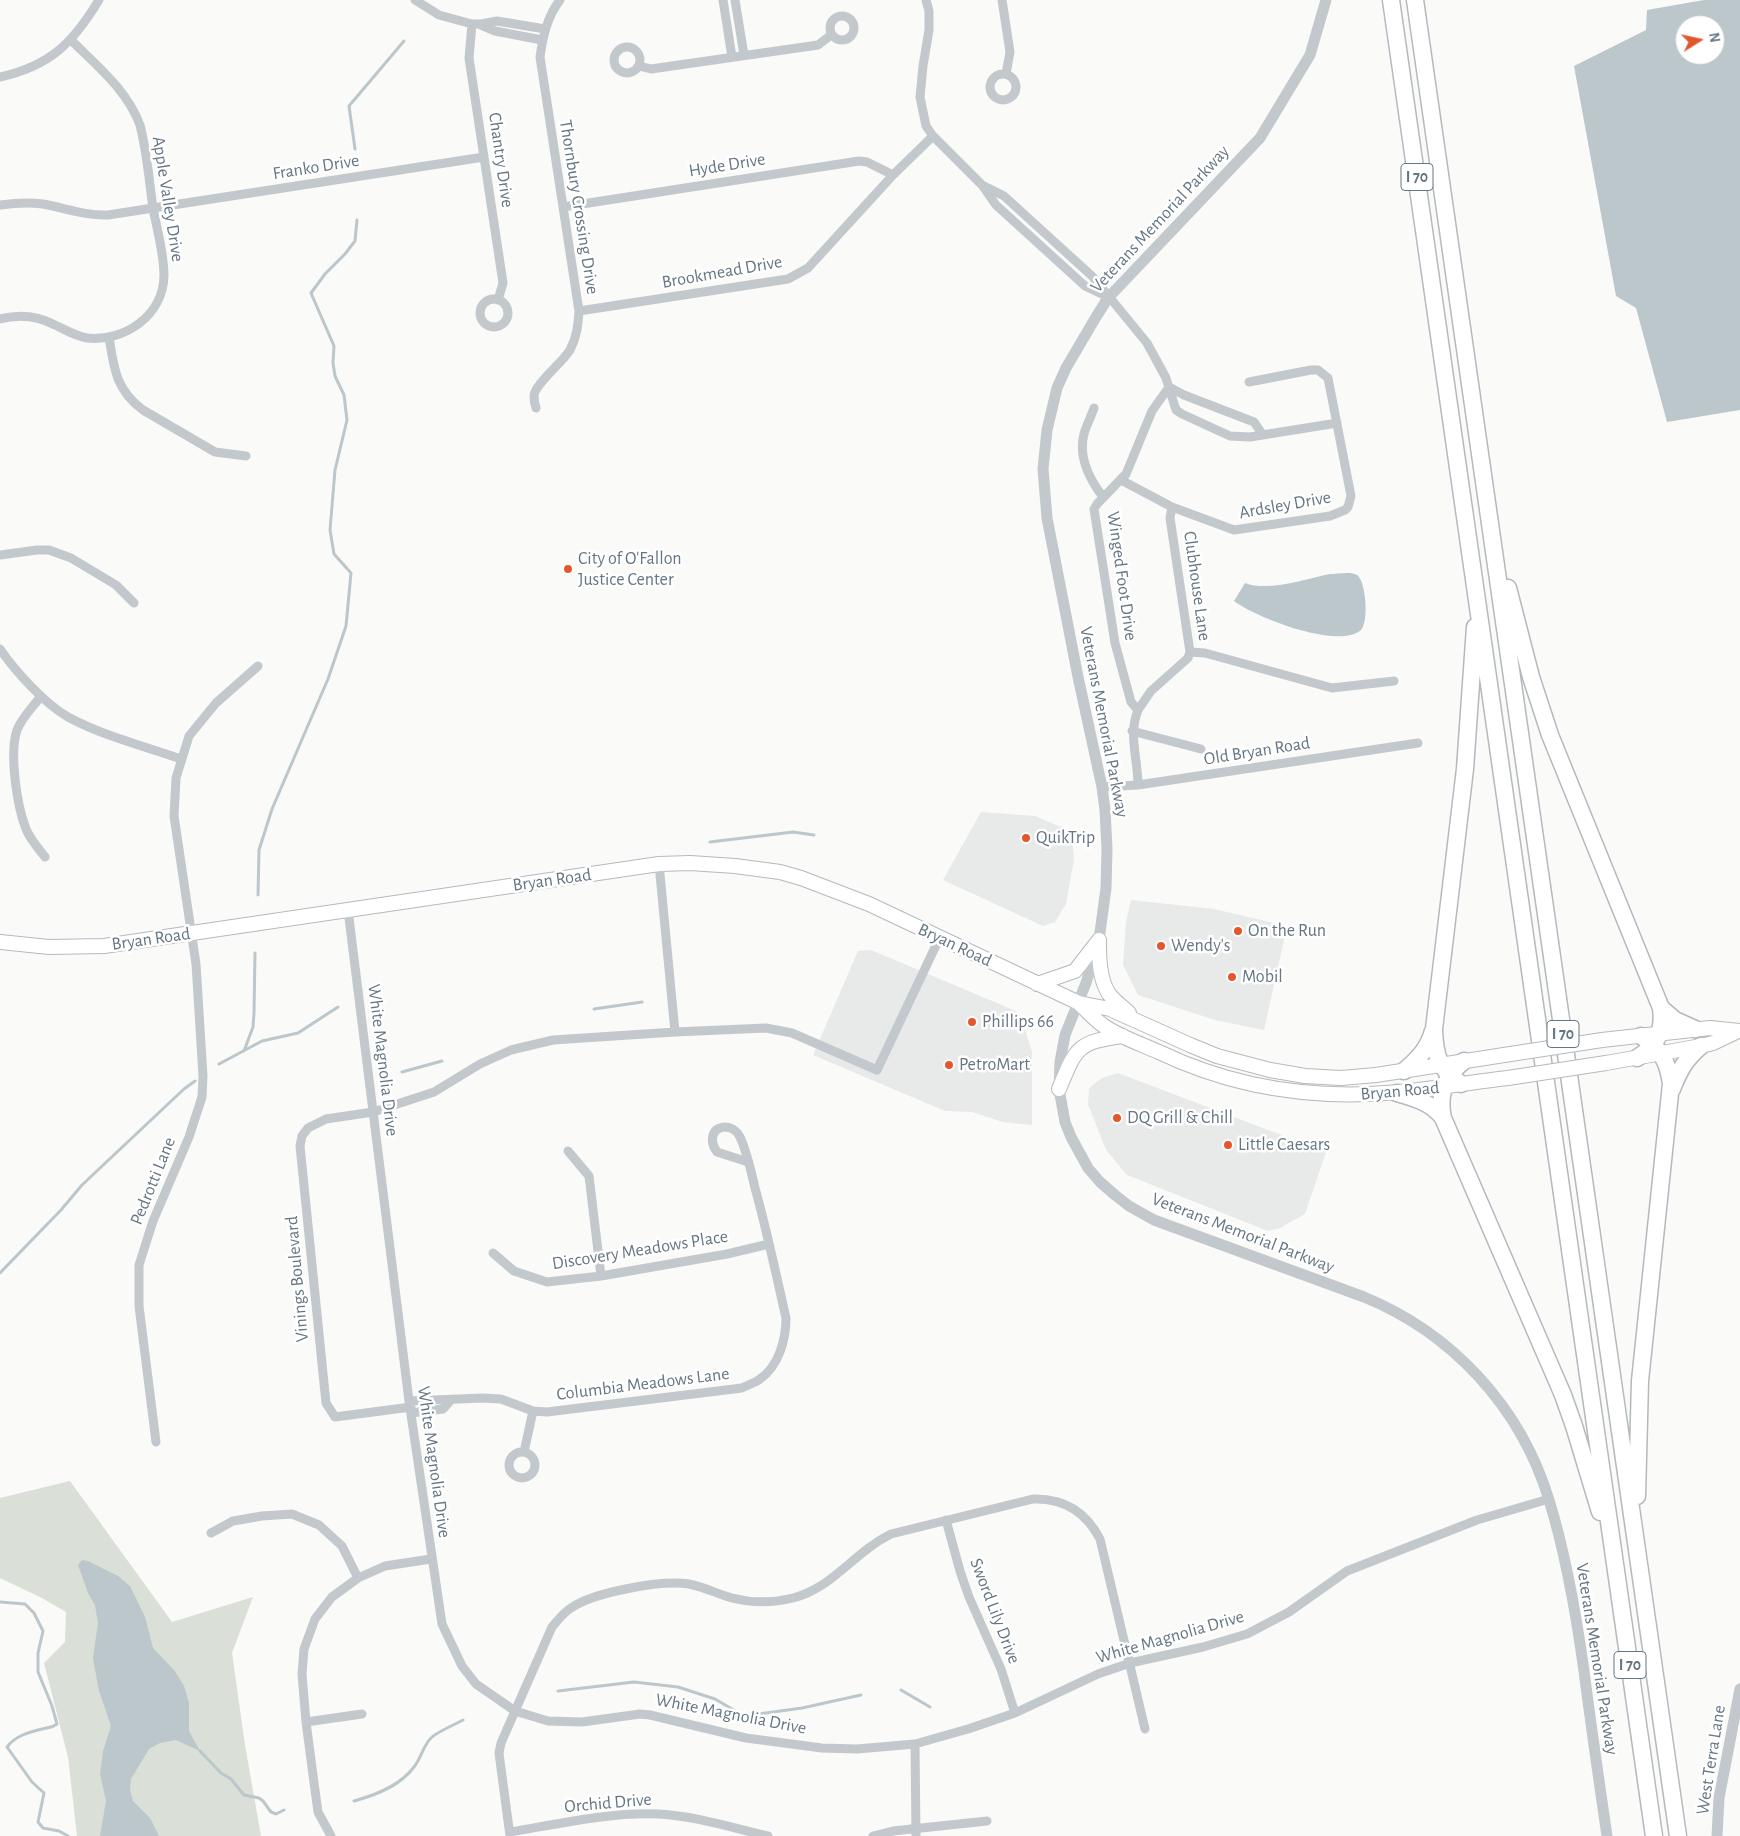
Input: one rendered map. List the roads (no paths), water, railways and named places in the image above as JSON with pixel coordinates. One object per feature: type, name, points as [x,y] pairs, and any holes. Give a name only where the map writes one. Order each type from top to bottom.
[{"type":"highway","name":"I 70","points":[[1391,0],[1654,1836]]},
{"type":"highway","name":"I 70","points":[[1415,0],[1678,1836]]},
{"type":"highway","points":[[1488,509],[1531,677],[1550,736],[1661,1008],[1663,1023],[1654,1042],[1647,1052],[1637,1058]]},
{"type":"highway","points":[[1448,1078],[1434,1044],[1434,1029],[1465,769],[1477,595]]},
{"type":"highway","points":[[1661,1008],[1675,1020],[1695,1029]]},
{"type":"highway","points":[[1404,1071],[1425,1050],[1434,1029]]},
{"type":"highway","points":[[1638,1560],[1637,1492],[1640,1381],[1671,1094],[1668,1068],[1654,1042]]},
{"type":"highway","points":[[1671,1094],[1679,1071],[1685,1061],[1701,1046]]},
{"type":"highway","points":[[1443,1118],[1441,1098],[1448,1078],[1454,1068],[1464,1061]]},
{"type":"highway","points":[[1397,1092],[1427,1103],[1437,1110],[1443,1118],[1563,1395],[1614,1552]]},
{"type":"main road","name":"Bryan Road","points":[[0,942],[49,947],[127,943],[659,864],[724,865],[780,872],[841,892],[1078,1003],[1110,1008],[1217,1056],[1287,1074],[1341,1078],[1376,1076],[1404,1071],[1448,1078],[1508,1078],[1637,1058]]},
{"type":"main road","points":[[1037,984],[1075,971],[1099,940]]},
{"type":"main road","points":[[1099,940],[1099,963],[1109,994],[1138,1022]]},
{"type":"main road","name":"Bryan Road","points":[[1078,1003],[1103,1026],[1123,1036],[1188,1065],[1247,1084],[1309,1093],[1345,1095],[1397,1092],[1448,1078]]},
{"type":"main road","points":[[1654,1042],[1695,1029],[1710,1028],[1738,1031]]},
{"type":"main road","points":[[1464,1061],[1602,1040],[1701,1046],[1713,1043],[1738,1031]]},
{"type":"main road","points":[[1059,1089],[1071,1062],[1079,1049],[1086,1043],[1123,1036]]},
{"type":"street","points":[[0,77],[12,75],[48,59],[71,40],[84,25],[99,0]]},
{"type":"street","points":[[415,0],[439,15],[476,24],[495,31],[542,40]]},
{"type":"street","name":"Thornbury Crossing Drive","points":[[536,408],[534,396],[538,387],[563,362],[578,332],[579,311],[540,57],[545,28],[552,11],[560,0]]},
{"type":"street","points":[[723,0],[732,56]]},
{"type":"street","points":[[735,0],[744,54]]},
{"type":"street","points":[[926,0],[930,10],[929,30],[920,97],[926,126],[932,136],[982,185],[1004,196],[1093,277],[1108,298],[1147,343],[1169,387],[1176,410],[1238,438],[1337,423],[1328,378],[1318,370],[1249,382]]},
{"type":"street","points":[[1002,0],[1010,52],[1006,74]]},
{"type":"street","name":"Veterans Memorial Parkway","points":[[1326,0],[1310,55],[1260,138],[1108,298],[1072,355],[1058,388],[1047,430],[1043,469],[1047,518],[1102,787],[1107,828],[1108,864],[1099,940],[1078,1003],[1064,1036],[1059,1089],[1065,1122],[1079,1153],[1100,1182],[1128,1206],[1154,1220],[1382,1304],[1422,1326],[1448,1346],[1479,1376],[1509,1414],[1528,1449],[1549,1499],[1574,1601],[1607,1836]]},
{"type":"street","points":[[476,24],[497,21],[545,28]]},
{"type":"street","name":"Chantry Drive","points":[[476,24],[469,58],[503,283],[498,300]]},
{"type":"street","points":[[639,66],[651,69],[744,54],[818,45],[831,35]]},
{"type":"street","name":"Apple Valley Drive","points":[[0,319],[29,316],[42,319],[76,336],[86,338],[109,337],[130,330],[140,324],[159,298],[164,278],[163,264],[143,136],[136,114],[124,94],[71,40]]},
{"type":"street","name":"Brookmead Drive","points":[[579,311],[788,279],[808,268],[893,175],[932,136]]},
{"type":"street","name":"Franko Drive","points":[[0,205],[43,204],[97,216],[484,157]]},
{"type":"street","name":"Hyde Drive","points":[[563,206],[859,161],[867,162],[893,175]]},
{"type":"street","points":[[109,337],[113,367],[124,393],[132,403],[215,452],[246,456]]},
{"type":"street","points":[[1169,387],[1184,395],[1254,422],[1263,435]]},
{"type":"street","name":"Winged Foot Drive","points":[[1138,710],[1131,702],[1113,636],[1094,515],[1097,504],[1126,474],[1152,412],[1169,387]]},
{"type":"street","points":[[1094,408],[1082,444],[1088,475],[1103,497]]},
{"type":"street","name":"Ardsley Drive","points":[[1121,480],[1172,507],[1234,530],[1330,516],[1345,510],[1352,496],[1337,423]]},
{"type":"street","name":"Clubhouse Lane","points":[[1138,710],[1151,691],[1188,658],[1190,652],[1170,518],[1172,507]]},
{"type":"street","points":[[0,556],[49,550],[71,558],[116,585],[134,603]]},
{"type":"street","points":[[0,649],[41,696],[66,716],[83,725],[181,758]]},
{"type":"street","points":[[1190,652],[1205,653],[1332,688],[1394,680]]},
{"type":"street","name":"Pedrotti Lane","points":[[156,1442],[139,1306],[139,1265],[153,1221],[189,1137],[202,1097],[202,1057],[193,933],[174,816],[176,778],[189,736],[194,729],[216,703],[258,666]]},
{"type":"street","points":[[41,696],[24,717],[17,731],[14,747],[15,776],[22,818],[28,834],[45,857]]},
{"type":"street","points":[[1138,710],[1132,731],[1138,768],[1138,785]]},
{"type":"street","points":[[1132,731],[1201,749]]},
{"type":"street","name":"Old Bryan Road","points":[[1102,787],[1138,785],[1418,743]]},
{"type":"street","points":[[659,864],[675,1032]]},
{"type":"street","name":"White Magnolia Drive","points":[[348,910],[410,1407],[442,1624],[458,1661],[476,1684],[515,1711],[548,1721],[582,1722],[650,1714],[746,1738],[822,1748],[857,1749],[915,1744],[968,1730],[1015,1713],[1098,1674],[1130,1663],[1203,1648],[1247,1634],[1289,1612],[1347,1572],[1477,1520],[1549,1499]]},
{"type":"street","points":[[373,1112],[434,1092],[480,1064],[511,1050],[553,1040],[766,1028],[792,1033],[877,1070],[939,939]]},
{"type":"street","name":"Vinings Boulevard","points":[[373,1112],[326,1119],[308,1128],[302,1136],[300,1146],[326,1403],[335,1417],[410,1407]]},
{"type":"street","name":"Columbia Meadows Lane","points":[[410,1407],[443,1409],[451,1400],[483,1398],[501,1399],[533,1411],[547,1412],[742,1388],[761,1379],[774,1363],[782,1347],[786,1332],[786,1318],[748,1162],[739,1135],[732,1128],[726,1127],[716,1130],[711,1141],[717,1152],[748,1162]]},
{"type":"street","points":[[568,1151],[589,1176],[602,1276]]},
{"type":"street","name":"Discovery Meadows Place","points":[[493,1254],[514,1271],[547,1282],[602,1276],[728,1254],[769,1244]]},
{"type":"street","points":[[524,1452],[533,1411]]},
{"type":"street","points":[[510,1834],[499,1753],[505,1732],[552,1627],[571,1608],[585,1600],[606,1594],[675,1583],[690,1584],[732,1598],[750,1601],[777,1601],[793,1598],[823,1585],[862,1551],[891,1534],[1020,1501],[1043,1499],[1070,1506],[1093,1525],[1100,1539],[1145,1729]]},
{"type":"street","points":[[211,1533],[233,1521],[262,1516],[292,1514],[319,1525],[342,1546],[358,1578]]},
{"type":"street","name":"Sword Lily Drive","points":[[946,1520],[969,1597],[1001,1669],[1015,1713]]},
{"type":"street","points":[[331,1836],[318,1812],[306,1722],[302,1674],[304,1649],[315,1619],[332,1597],[358,1578],[385,1566],[431,1559]]},
{"type":"street","name":"West Terra Lane","points":[[1717,1836],[1719,1798],[1740,1689]]},
{"type":"street","points":[[306,1722],[362,1714]]},
{"type":"street","points":[[915,1744],[916,1832]]},
{"type":"street","name":"Orchid Drive","points":[[510,1834],[633,1814],[660,1814],[681,1816],[768,1836]]},
{"type":"street","points":[[873,1836],[893,1831],[916,1832],[987,1821]]},
{"type":"waterway","points":[[355,149],[349,106],[404,41]]},
{"type":"waterway","points":[[258,895],[259,850],[272,809],[328,679],[346,626],[351,573],[334,554],[330,530],[335,470],[347,420],[344,395],[335,376],[333,363],[334,346],[311,293],[325,274],[355,241],[357,220]]},
{"type":"waterway","points":[[710,842],[793,832],[814,835]]},
{"type":"waterway","points":[[244,1051],[253,1027],[255,953]]},
{"type":"waterway","points":[[594,1009],[642,1002]]},
{"type":"waterway","points":[[219,1064],[262,1041],[298,1033],[338,1007]]},
{"type":"waterway","points":[[402,1072],[442,1061]]},
{"type":"waterway","points":[[0,1273],[61,1210],[82,1185],[184,1089],[195,1081]]},
{"type":"waterway","points":[[0,1602],[25,1604],[34,1613],[43,1631],[38,1653],[38,1672],[57,1724],[23,1735],[7,1747],[32,1782],[44,1793],[38,1822],[43,1828],[59,1831],[68,1836]]},
{"type":"waterway","points":[[558,1691],[634,1682],[678,1687],[715,1699],[744,1716],[802,1708],[861,1695]]},
{"type":"waterway","points":[[901,1690],[930,1707]]},
{"type":"waterway","points":[[354,1801],[379,1793],[395,1785],[414,1767],[432,1737],[463,1720]]},
{"type":"waterway","points":[[200,1751],[221,1773],[231,1779],[244,1795],[259,1798],[271,1812],[276,1814],[284,1810]]},
{"type":"place","name":"City of O'Fallon Justice Center","points":[[568,569]]},
{"type":"place","name":"QuikTrip","points":[[1026,838]]},
{"type":"place","name":"On the Run","points":[[1238,931]]},
{"type":"place","name":"Wendy's","points":[[1161,946]]},
{"type":"place","name":"Mobil","points":[[1232,977]]},
{"type":"place","name":"Phillips 66","points":[[972,1022]]},
{"type":"place","name":"PetroMart","points":[[949,1065]]},
{"type":"place","name":"DQ Grill & Chill","points":[[1117,1118]]},
{"type":"place","name":"Little Caesars","points":[[1228,1145]]}]
